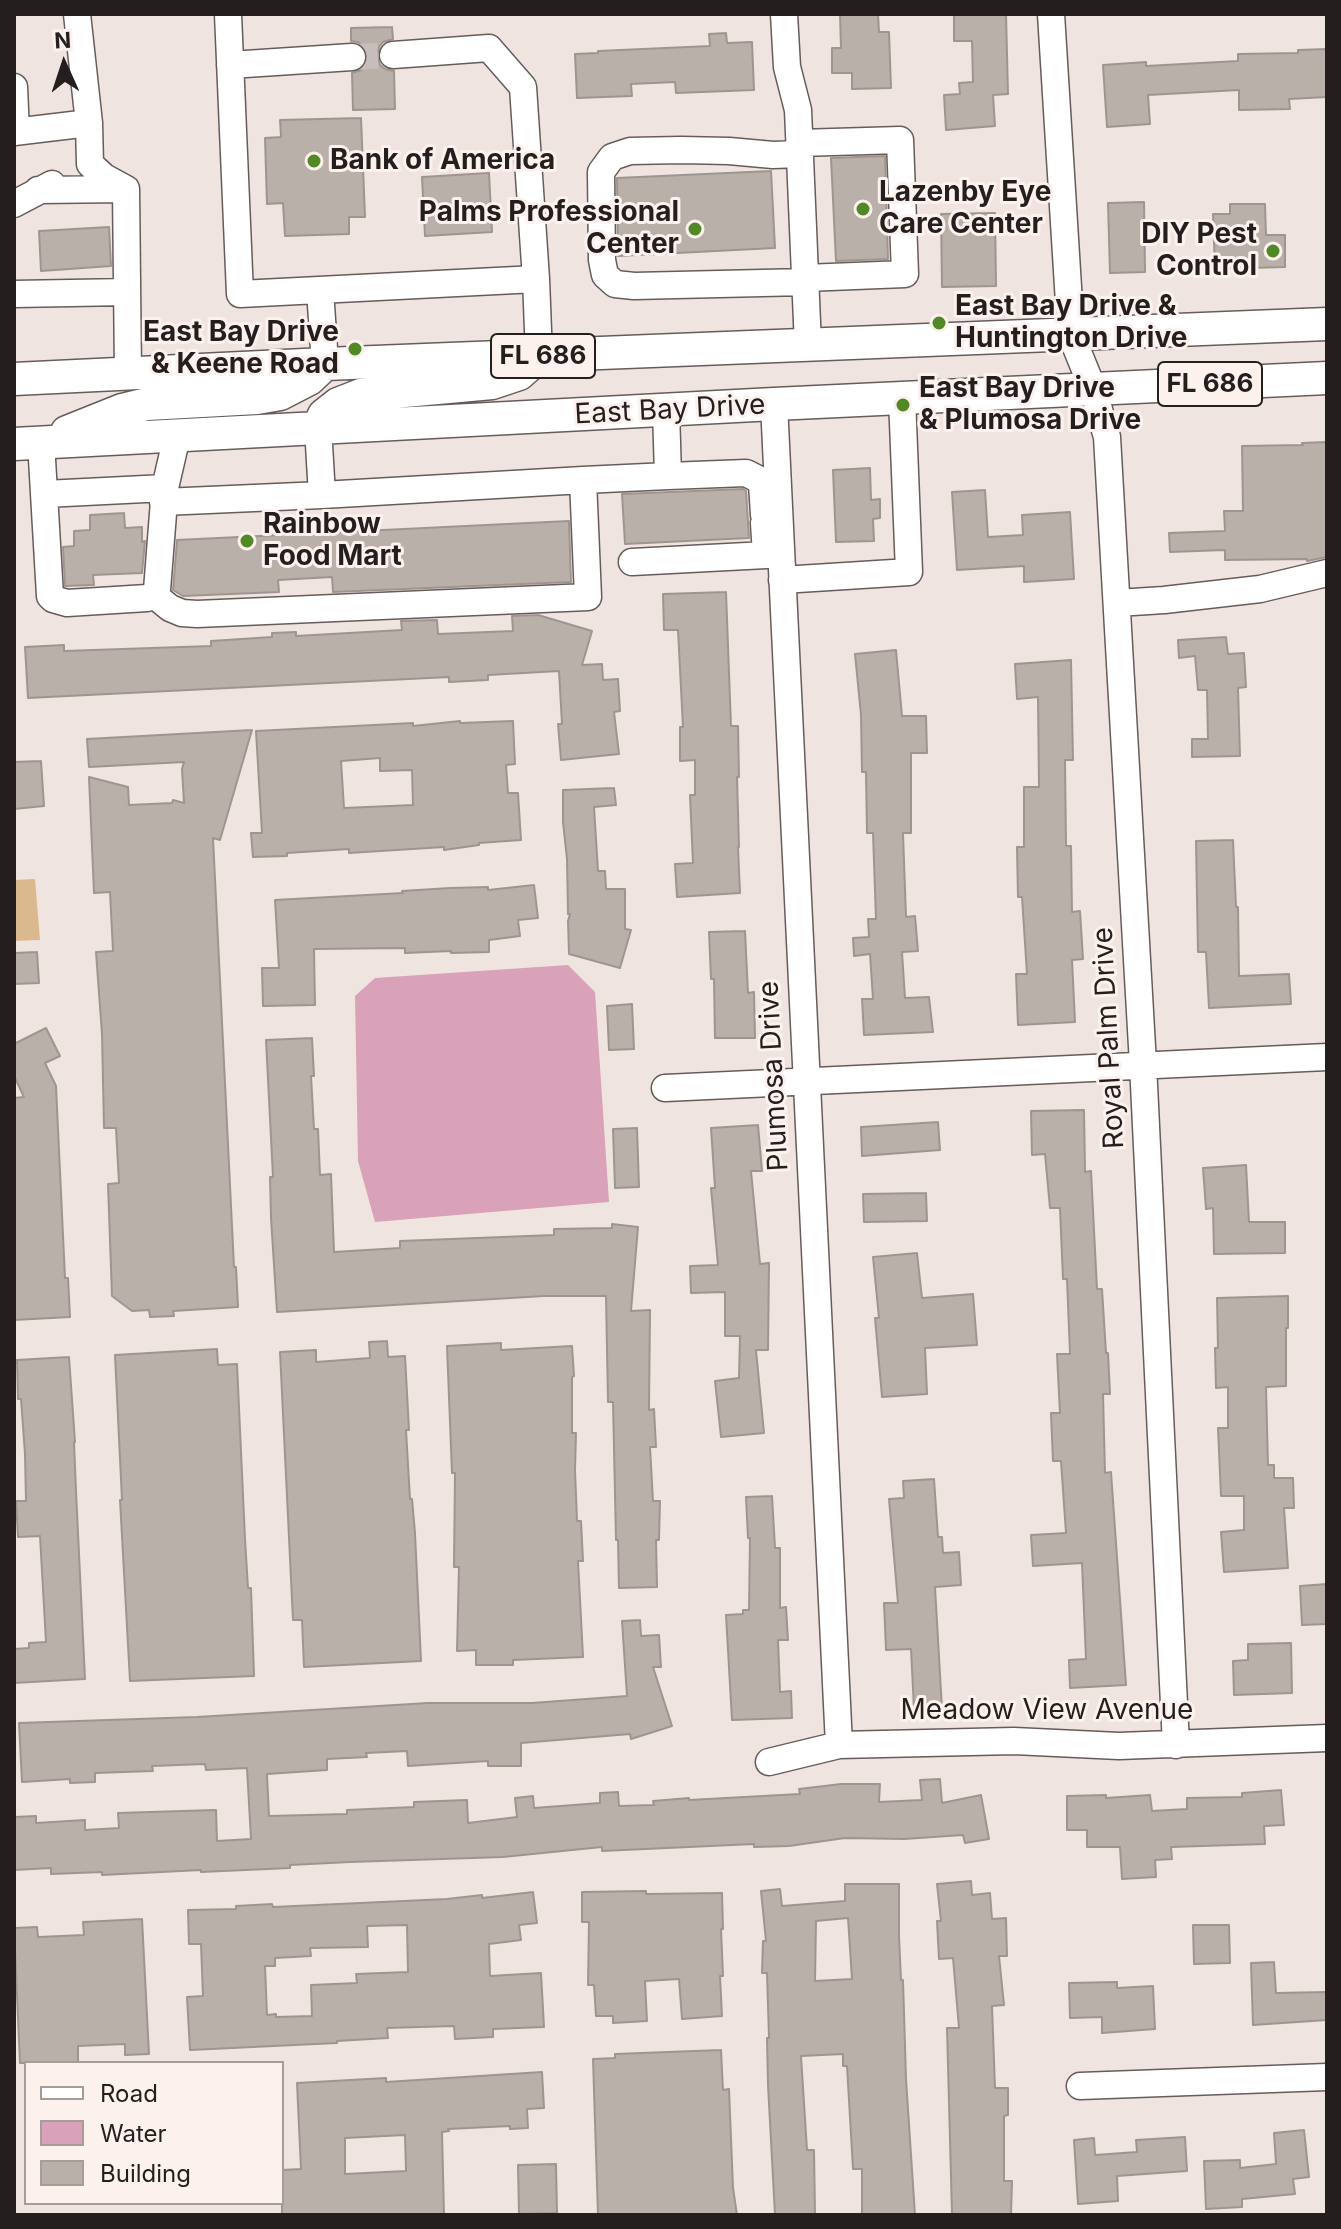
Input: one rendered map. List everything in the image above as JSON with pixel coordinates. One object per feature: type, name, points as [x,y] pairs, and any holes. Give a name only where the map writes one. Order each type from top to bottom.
[{"type":"main road","name":"East Bay Drive","points":[[14,379],[1327,324]]},
{"type":"main road","points":[[318,428],[324,415],[338,404],[361,395],[492,383],[519,374],[539,356]]},
{"type":"main road","points":[[28,443],[147,404],[280,394],[309,379],[325,364]]},
{"type":"main road","name":"East Bay Drive","points":[[28,443],[1327,378]]},
{"type":"street","points":[[77,14],[89,123],[90,164],[104,177],[126,189]]},
{"type":"street","points":[[228,14],[240,294],[536,279]]},
{"type":"street","points":[[784,14],[787,67],[798,110],[808,346]]},
{"type":"street","name":"Royal Palm Drive","points":[[1051,14],[1071,335],[1093,389],[1107,437],[1143,1064],[1176,1745]]},
{"type":"street","points":[[393,55],[489,48],[523,87],[539,356]]},
{"type":"street","points":[[230,65],[352,57]]},
{"type":"street","points":[[14,87],[15,132],[89,123]]},
{"type":"street","points":[[900,140],[905,274],[634,286],[615,284],[605,275],[602,260],[601,172],[612,157],[630,151],[681,150],[773,155],[800,148],[900,140]]},
{"type":"street","points":[[14,204],[90,164]]},
{"type":"street","points":[[38,190],[126,189]]},
{"type":"street","points":[[126,189],[128,374]]},
{"type":"street","points":[[320,290],[325,364]]},
{"type":"street","points":[[14,294],[127,292]]},
{"type":"street","points":[[782,580],[909,572],[902,398]]},
{"type":"street","name":"Plumosa Drive","points":[[774,404],[772,523],[782,580],[839,1745]]},
{"type":"street","points":[[666,410],[668,476]]},
{"type":"street","points":[[318,428],[322,495]]},
{"type":"street","points":[[28,443],[45,494],[50,596],[67,603],[154,595],[157,590],[164,495],[177,436]]},
{"type":"street","points":[[45,494],[322,495],[746,473],[762,484],[772,523],[766,555],[632,562]]},
{"type":"street","points":[[154,595],[170,608],[197,614],[588,597],[583,480]]},
{"type":"street","points":[[1117,603],[1260,589],[1327,573]]},
{"type":"street","points":[[665,1088],[1327,1057]]},
{"type":"street","name":"Meadow View Avenue","points":[[769,1762],[839,1745],[1014,1741],[1119,1746],[1327,1738]]},
{"type":"street","points":[[1080,2086],[1327,2077]]},
{"type":"shaded area","points":[[35,879],[40,940],[14,941],[14,880]]},
{"type":"water","points":[[568,965],[595,992],[609,1202],[375,1222],[358,1161],[355,996],[375,978]]},
{"type":"building","points":[[840,14],[878,14],[879,32],[889,32],[891,88],[852,89],[852,73],[832,73],[832,48],[841,48]]},
{"type":"building","points":[[954,14],[1006,14],[1008,94],[993,95],[995,126],[946,130],[944,95],[960,94],[959,83],[973,82],[972,41],[954,41]]},
{"type":"building","points":[[392,27],[393,39],[383,42],[377,55],[380,65],[394,71],[395,109],[353,110],[352,73],[366,65],[368,57],[365,48],[351,41],[351,28]]},
{"type":"building","points":[[726,33],[727,43],[752,42],[754,90],[676,93],[675,82],[631,84],[632,96],[577,98],[575,54],[710,46],[709,34]]},
{"type":"building","points":[[1327,49],[1327,97],[1289,99],[1290,109],[1239,110],[1239,90],[1148,95],[1150,124],[1107,127],[1103,65],[1238,61],[1238,54]]},
{"type":"building","name":"Bank of America","points":[[361,118],[365,217],[349,217],[349,234],[285,236],[283,203],[267,204],[265,138],[281,137],[280,120]]},
{"type":"building","name":"Lazenby Eye Care Center","points":[[885,156],[888,259],[836,261],[831,158]]},
{"type":"building","name":"Palms Professional Center","points":[[771,171],[775,248],[618,256],[617,178]]},
{"type":"building","points":[[489,173],[492,232],[425,236],[422,177]]},
{"type":"building","points":[[1144,202],[1145,272],[1110,273],[1108,203]]},
{"type":"building","points":[[1230,204],[1265,204],[1266,235],[1285,235],[1285,267],[1215,269],[1213,214],[1230,214]]},
{"type":"building","points":[[995,213],[996,286],[942,287],[941,214]]},
{"type":"building","points":[[109,227],[111,266],[41,271],[39,231]]},
{"type":"building","points":[[1327,442],[1327,557],[1307,561],[1225,560],[1225,550],[1170,552],[1169,533],[1225,531],[1224,511],[1243,511],[1242,446]]},
{"type":"building","points":[[870,468],[871,500],[880,499],[880,518],[873,519],[874,541],[836,542],[833,470]]},
{"type":"building","points":[[985,490],[988,537],[1023,535],[1022,515],[1070,512],[1074,579],[1024,582],[1024,566],[957,570],[952,492]]},
{"type":"building","points":[[746,491],[749,538],[625,544],[622,494]]},
{"type":"building","points":[[124,513],[125,528],[142,527],[142,542],[145,541],[142,573],[93,575],[94,585],[65,586],[63,547],[74,546],[74,531],[90,530],[90,515]]},
{"type":"building","points":[[569,521],[571,582],[333,592],[332,577],[278,580],[279,592],[183,596],[173,590],[177,540]]},
{"type":"building","points":[[726,592],[731,726],[738,726],[740,893],[677,897],[675,864],[693,863],[690,795],[695,795],[695,760],[680,761],[680,727],[683,727],[678,630],[664,630],[663,594]]},
{"type":"building","points":[[538,615],[592,631],[582,665],[602,664],[603,680],[618,679],[620,711],[614,712],[619,754],[561,760],[559,671],[488,675],[488,680],[449,682],[449,677],[28,698],[25,647],[64,645],[64,651],[211,646],[211,641],[272,637],[272,633],[296,632],[296,636],[402,630],[401,621],[437,620],[438,634],[513,631],[512,616]]},
{"type":"building","points":[[1226,637],[1228,654],[1244,653],[1246,687],[1238,688],[1240,756],[1192,757],[1192,739],[1208,739],[1207,690],[1198,690],[1195,656],[1179,658],[1178,640]]},
{"type":"building","points":[[896,650],[902,716],[926,716],[927,753],[911,753],[911,833],[903,833],[906,917],[915,916],[918,951],[902,952],[905,998],[929,997],[933,1032],[864,1035],[862,999],[873,999],[870,954],[854,956],[853,938],[869,937],[868,919],[876,919],[873,833],[867,833],[866,772],[862,772],[855,654]]},
{"type":"building","points":[[1071,660],[1073,760],[1065,760],[1066,846],[1071,846],[1072,912],[1080,911],[1083,959],[1072,960],[1075,1022],[1018,1025],[1016,974],[1027,974],[1022,897],[1018,897],[1017,847],[1024,847],[1024,787],[1039,787],[1038,697],[1017,699],[1015,664]]},
{"type":"building","points":[[460,721],[513,721],[515,764],[506,765],[508,793],[518,793],[521,840],[479,843],[444,850],[444,847],[349,853],[349,849],[253,857],[251,833],[262,833],[256,731],[413,723],[413,726]],"holes":[[[380,758],[380,771],[412,770],[413,805],[344,808],[341,761]]]},
{"type":"building","points":[[252,730],[220,840],[213,838],[238,1307],[173,1311],[174,1316],[150,1317],[149,1310],[132,1311],[112,1296],[108,1184],[119,1183],[116,1128],[104,1128],[96,952],[113,951],[110,892],[94,893],[89,777],[128,787],[129,805],[172,803],[173,800],[184,803],[184,762],[89,767],[87,739]]},
{"type":"building","points":[[41,761],[44,806],[14,809],[14,762]]},
{"type":"building","points":[[614,788],[616,805],[594,807],[598,871],[605,871],[606,889],[625,889],[625,929],[631,930],[620,968],[569,954],[570,914],[563,822],[563,790]]},
{"type":"building","points":[[1233,840],[1239,976],[1289,974],[1291,1004],[1209,1008],[1206,952],[1198,952],[1196,841]]},
{"type":"building","points":[[534,885],[538,918],[518,920],[520,936],[489,940],[489,952],[405,953],[405,948],[314,949],[315,1005],[263,1006],[262,968],[279,968],[275,900]]},
{"type":"building","points":[[745,931],[748,993],[754,992],[755,1038],[715,1038],[709,932]]},
{"type":"building","points":[[37,952],[39,983],[14,984],[14,953]]},
{"type":"building","points":[[632,1004],[634,1049],[609,1050],[607,1006]]},
{"type":"building","points":[[46,1028],[60,1056],[45,1063],[56,1086],[65,1278],[68,1278],[70,1317],[14,1320],[14,1098],[24,1097],[14,1076],[14,1044]]},
{"type":"building","points":[[312,1038],[314,1129],[318,1129],[320,1175],[331,1174],[334,1252],[400,1248],[400,1241],[554,1235],[554,1229],[612,1228],[612,1224],[638,1227],[631,1311],[650,1310],[649,1410],[654,1409],[656,1447],[650,1447],[653,1501],[660,1501],[659,1540],[656,1540],[657,1587],[619,1588],[613,1402],[608,1402],[606,1296],[544,1296],[277,1312],[266,1040]]},
{"type":"building","points":[[1084,1110],[1085,1172],[1091,1171],[1097,1289],[1102,1289],[1108,1353],[1110,1394],[1103,1394],[1105,1473],[1111,1472],[1126,1685],[1070,1688],[1069,1660],[1086,1659],[1082,1563],[1033,1566],[1031,1535],[1066,1533],[1061,1461],[1053,1461],[1051,1413],[1060,1413],[1057,1354],[1070,1354],[1060,1208],[1050,1208],[1045,1154],[1032,1155],[1031,1111]]},
{"type":"building","points":[[938,1122],[940,1150],[862,1156],[861,1127]]},
{"type":"building","points":[[758,1125],[762,1171],[751,1171],[760,1264],[769,1263],[768,1350],[756,1350],[764,1433],[721,1437],[715,1381],[739,1378],[740,1336],[725,1336],[725,1292],[691,1293],[690,1266],[718,1265],[711,1188],[715,1188],[711,1128]]},
{"type":"building","points":[[637,1128],[639,1187],[615,1188],[613,1129]]},
{"type":"building","points":[[1246,1165],[1249,1222],[1285,1222],[1285,1253],[1214,1254],[1213,1208],[1206,1209],[1203,1168]]},
{"type":"building","points":[[926,1193],[927,1221],[864,1222],[863,1194]]},
{"type":"building","points":[[917,1253],[922,1298],[973,1294],[977,1345],[925,1348],[927,1394],[882,1397],[873,1257]]},
{"type":"building","points":[[1288,1296],[1286,1386],[1266,1387],[1268,1465],[1274,1465],[1274,1478],[1293,1478],[1294,1508],[1284,1508],[1288,1568],[1224,1572],[1221,1532],[1244,1530],[1244,1496],[1221,1496],[1218,1428],[1228,1428],[1228,1387],[1216,1388],[1217,1298]]},
{"type":"building","points":[[387,1341],[388,1357],[405,1356],[409,1430],[406,1430],[421,1661],[304,1667],[302,1620],[293,1620],[280,1352],[316,1350],[316,1362],[370,1358],[369,1342]]},
{"type":"building","points":[[501,1343],[501,1350],[572,1346],[572,1433],[576,1433],[577,1521],[581,1521],[583,1561],[578,1561],[583,1657],[513,1660],[513,1665],[476,1665],[476,1650],[457,1651],[459,1567],[454,1567],[455,1473],[452,1473],[447,1346]]},
{"type":"building","points":[[217,1349],[218,1365],[237,1364],[254,1676],[130,1681],[115,1355]]},
{"type":"building","points":[[69,1357],[85,1679],[14,1683],[14,1649],[29,1648],[29,1643],[46,1642],[40,1536],[18,1537],[16,1501],[26,1501],[17,1360]]},
{"type":"building","points":[[934,1479],[938,1537],[942,1537],[943,1553],[959,1552],[961,1585],[935,1587],[942,1709],[914,1709],[911,1649],[886,1650],[884,1603],[898,1603],[889,1499],[904,1498],[903,1481]]},
{"type":"building","points":[[772,1496],[775,1548],[780,1548],[780,1608],[786,1607],[788,1640],[778,1640],[780,1692],[791,1691],[792,1718],[732,1720],[726,1615],[743,1614],[743,1610],[749,1610],[750,1538],[746,1497]]},
{"type":"building","points":[[1327,1584],[1327,1624],[1302,1625],[1300,1586]]},
{"type":"building","points":[[640,1620],[641,1636],[659,1635],[661,1667],[653,1667],[672,1726],[631,1739],[630,1734],[521,1743],[521,1766],[488,1766],[488,1761],[408,1766],[407,1751],[327,1759],[327,1770],[267,1774],[269,1816],[347,1814],[347,1810],[414,1807],[414,1802],[467,1800],[468,1823],[517,1817],[515,1798],[533,1796],[534,1808],[600,1803],[600,1793],[618,1792],[619,1806],[654,1805],[653,1801],[689,1798],[800,1794],[799,1789],[841,1784],[880,1784],[879,1802],[922,1800],[920,1780],[940,1779],[942,1803],[981,1795],[989,1839],[965,1843],[963,1835],[904,1839],[845,1838],[789,1846],[754,1847],[754,1844],[602,1851],[602,1847],[503,1857],[350,1862],[201,1872],[102,1875],[102,1872],[51,1874],[51,1868],[14,1870],[14,1817],[36,1816],[36,1823],[85,1820],[85,1830],[119,1828],[118,1813],[216,1810],[217,1841],[251,1839],[247,1768],[206,1770],[205,1764],[152,1766],[153,1771],[95,1773],[95,1782],[70,1783],[70,1779],[22,1782],[19,1723],[197,1717],[428,1703],[532,1703],[627,1696],[622,1621]]},
{"type":"building","points":[[1291,1643],[1292,1693],[1234,1695],[1233,1661],[1248,1660],[1248,1644]]},
{"type":"building","points":[[1281,1790],[1284,1825],[1264,1826],[1265,1844],[1171,1847],[1172,1859],[1155,1860],[1156,1877],[1122,1879],[1120,1847],[1087,1847],[1087,1830],[1067,1830],[1067,1796],[1106,1795],[1106,1798],[1150,1795],[1152,1811],[1187,1809],[1187,1798],[1242,1797],[1242,1793]]},
{"type":"building","points":[[971,1881],[972,1895],[990,1893],[992,1919],[1006,1918],[1007,1956],[999,1956],[1004,2005],[992,2006],[995,2088],[1008,2088],[1008,2115],[1004,2116],[1004,2181],[1012,2181],[1011,2214],[952,2214],[947,2028],[959,2028],[953,1958],[939,1959],[937,1921],[941,1921],[937,1884]]},
{"type":"building","points":[[845,1884],[899,1884],[901,1980],[915,2215],[862,2215],[862,2169],[853,2169],[847,2066],[843,2066],[843,2054],[801,2056],[807,2150],[814,2150],[815,2215],[775,2215],[768,2085],[767,1973],[762,1973],[763,1941],[766,1941],[761,1891],[780,1889],[782,1906],[845,1901]],"holes":[[[848,1918],[852,1979],[815,1981],[816,1921]]]},
{"type":"building","points":[[646,1891],[646,1894],[722,1893],[722,2016],[682,2019],[679,1979],[645,1981],[647,2021],[613,2023],[613,2016],[596,2016],[594,1985],[588,1985],[589,1922],[582,1922],[582,1892]]},
{"type":"building","points":[[533,1892],[537,1923],[519,1925],[521,1940],[489,1944],[490,1976],[541,1973],[544,2027],[493,2029],[493,2037],[455,2039],[454,2026],[387,2028],[388,2038],[190,2050],[187,1997],[203,1996],[201,1944],[189,1944],[188,1910],[482,1895],[482,1898]],"holes":[[[407,1925],[408,1972],[356,1974],[357,1983],[311,1985],[312,2016],[267,2015],[265,1966],[275,1966],[275,1958],[311,1956],[310,1948],[368,1947],[367,1926]]]},
{"type":"building","points":[[142,1919],[149,2054],[125,2055],[125,2044],[78,2046],[78,2061],[20,2063],[14,1928],[37,1927],[38,1937],[84,1935],[83,1922]]},
{"type":"building","points":[[1193,1925],[1229,1925],[1230,1963],[1194,1964]]},
{"type":"building","points":[[1274,1962],[1276,1993],[1327,1992],[1327,2020],[1253,2025],[1251,1963]]},
{"type":"building","points":[[1117,1982],[1117,1988],[1153,1986],[1155,2029],[1102,2033],[1102,2017],[1070,2018],[1069,1983]]},
{"type":"building","points":[[721,2050],[723,2090],[729,2089],[737,2215],[598,2215],[593,2059],[615,2058],[615,2054]]},
{"type":"building","points":[[542,2072],[544,2108],[527,2109],[528,2128],[510,2129],[510,2126],[448,2129],[442,2132],[444,2215],[282,2215],[284,2170],[301,2169],[297,2083],[386,2078],[386,2082]],"holes":[[[405,2135],[406,2171],[345,2174],[345,2138]]]},
{"type":"building","points":[[1304,2130],[1309,2177],[1293,2179],[1295,2194],[1242,2199],[1242,2207],[1206,2209],[1204,2161],[1240,2160],[1240,2168],[1276,2164],[1274,2133]]},
{"type":"building","points":[[1185,2137],[1187,2171],[1117,2176],[1118,2201],[1078,2204],[1074,2140],[1094,2138],[1095,2155],[1137,2152],[1136,2140]]},
{"type":"building","points":[[556,2164],[557,2213],[519,2214],[518,2165]]},
{"type":"tunnel","points":[[352,57],[393,55]]},
{"type":"place","name":"Bank of America","points":[[314,161]]},
{"type":"place","name":"Lazenby Eye Care Center","points":[[863,209]]},
{"type":"place","name":"Palms Professional Center","points":[[695,229]]},
{"type":"place","name":"DIY Pest Control","points":[[1273,251]]},
{"type":"place","name":"East Bay Drive & Huntington Drive","points":[[939,323]]},
{"type":"place","name":"East Bay Drive & Keene Road","points":[[355,349]]},
{"type":"place","name":"East Bay Drive & Plumosa Drive","points":[[903,405]]},
{"type":"place","name":"Rainbow Food Mart","points":[[247,541]]}]
